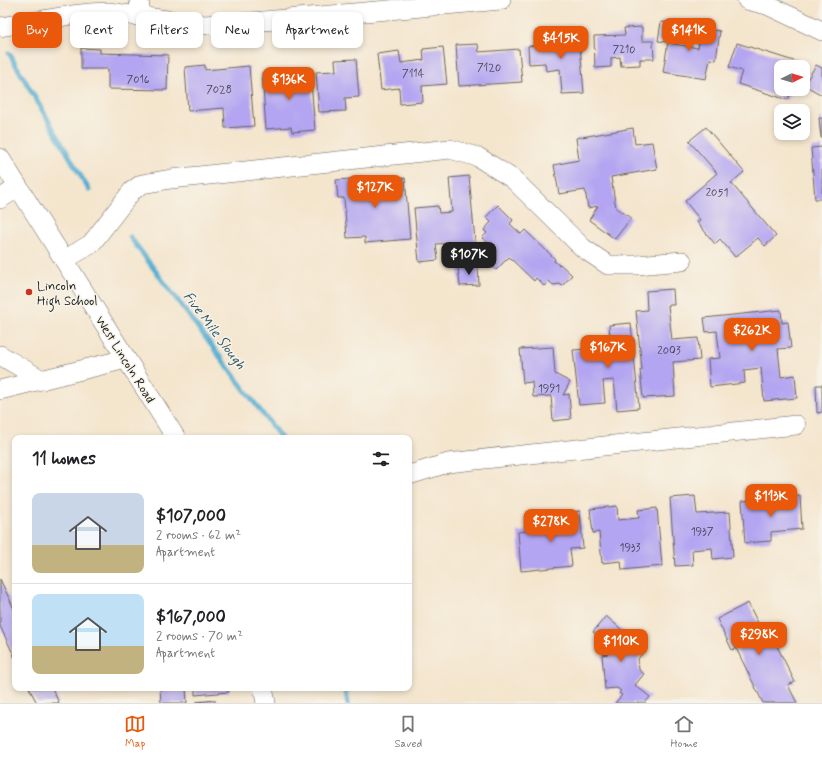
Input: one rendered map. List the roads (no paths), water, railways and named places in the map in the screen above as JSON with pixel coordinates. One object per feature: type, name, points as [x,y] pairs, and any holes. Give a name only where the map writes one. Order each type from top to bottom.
[{"type":"street","points":[[0,27],[72,15],[140,9],[204,25],[252,22],[388,5],[501,0]]},
{"type":"street","points":[[747,0],[767,6],[822,31]]},
{"type":"street","points":[[64,260],[91,244],[132,191],[142,184],[171,179],[450,149],[478,157],[513,179],[583,248],[608,265],[637,265],[682,260]]},
{"type":"street","name":"West Lincoln Road","points":[[0,158],[174,435]]},
{"type":"street","points":[[0,199],[18,187]]},
{"type":"street","points":[[0,354],[42,380]]},
{"type":"street","points":[[0,390],[126,358]]},
{"type":"street","points":[[412,474],[448,463],[796,425]]},
{"type":"street","points":[[264,691],[266,703]]},
{"type":"waterway","name":"Five Mile Slough","points":[[9,53],[89,190]]},
{"type":"waterway","name":"Five Mile Slough","points":[[130,237],[279,435]]},
{"type":"waterway","name":"Five Mile Slough","points":[[346,691],[348,703]]},
{"type":"place","name":"Lincoln High School","points":[[29,292]]}]
